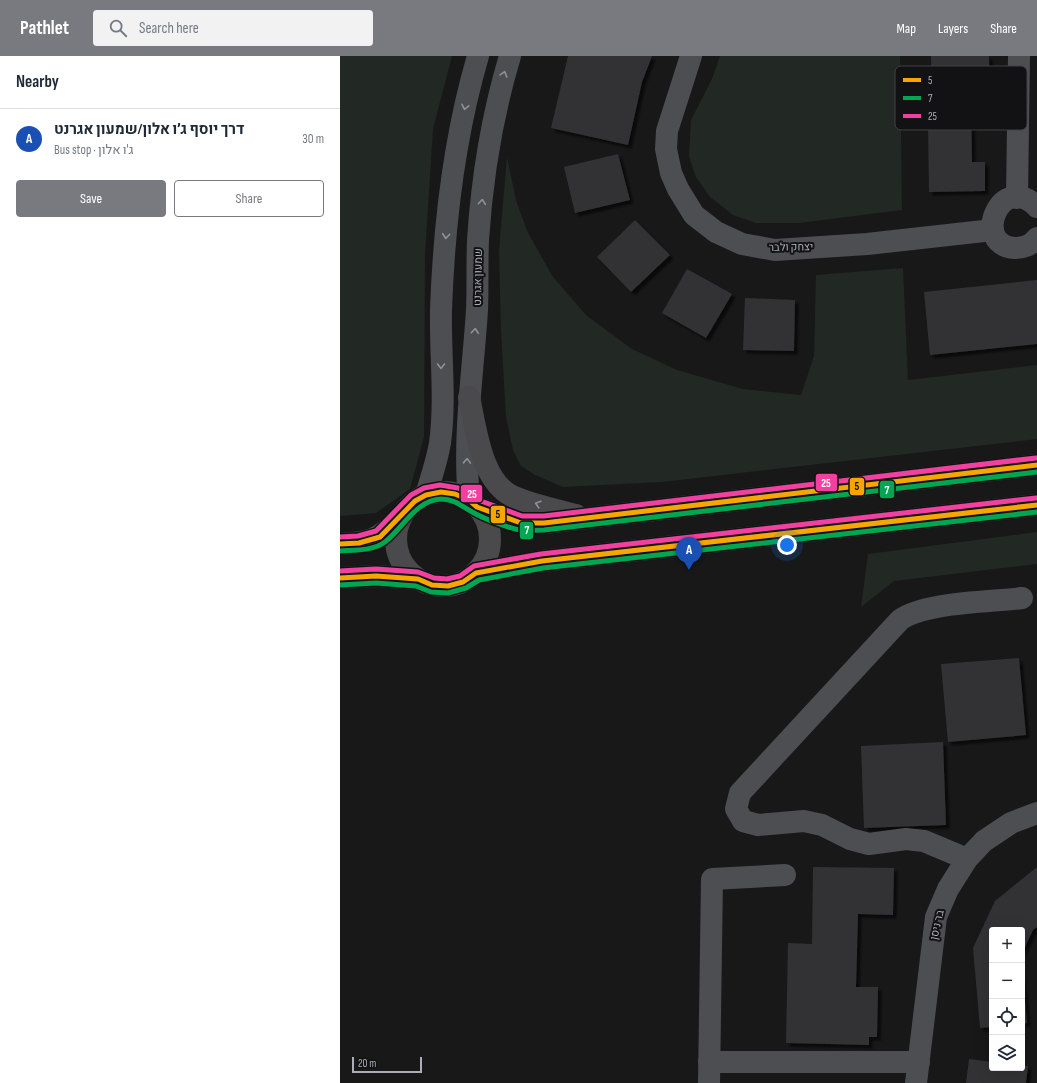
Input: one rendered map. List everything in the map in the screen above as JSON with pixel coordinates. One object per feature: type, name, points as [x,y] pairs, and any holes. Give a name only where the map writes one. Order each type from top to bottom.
[{"type":"main road","points":[[469,397],[483,458],[490,475],[502,490],[513,497],[589,518]]},
{"type":"main road","points":[[340,544],[359,543],[380,537],[415,501],[440,492],[455,494],[521,524],[544,523],[1037,465]]},
{"type":"main road","points":[[400,518],[396,532],[396,545],[399,559],[407,570],[418,579],[432,586],[448,586],[463,582],[476,573],[485,560],[490,546],[489,532],[485,518],[473,503]]},
{"type":"main road","points":[[476,573],[542,561],[1037,505]]},
{"type":"main road","points":[[340,578],[376,576],[418,579]]},
{"type":"street","points":[[426,496],[440,442],[441,311],[449,196],[461,129],[478,56]]},
{"type":"street","name":"שמעון אגרנט","points":[[473,503],[466,471],[469,397],[477,309],[478,241],[490,134],[510,56]]},
{"type":"street","name":"יצחק ולבר","points":[[692,56],[667,131],[666,150],[671,173],[678,189],[694,215],[716,232],[742,244],[775,250],[867,244],[993,230]]},
{"type":"street","points":[[1019,56],[1019,66]]},
{"type":"street","points":[[1017,198],[1018,130]]},
{"type":"street","points":[[1037,207],[1032,202],[1017,198],[1008,199],[995,210],[992,218],[993,230],[997,238],[1003,244],[1011,248],[1028,246],[1037,238]]},
{"type":"street","points":[[967,859],[924,841],[906,839],[869,844],[850,839],[822,825],[804,821],[758,825],[743,821],[736,809],[740,793],[900,620],[909,613],[926,608],[1022,598]]},
{"type":"street","name":"בר ניסן","points":[[916,1083],[936,917],[948,889],[967,859],[984,841],[1005,826],[1037,813]]},
{"type":"street","points":[[785,875],[712,879],[709,1073],[919,1062]]},
{"type":"shaded area","points":[[340,56],[452,56],[433,129],[425,255],[424,437],[410,489],[376,513],[340,516]]},
{"type":"shaded area","points":[[720,56],[900,56],[900,66],[895,66],[895,130],[901,130],[902,210],[799,223],[756,223],[733,215],[710,197],[696,177],[689,156],[691,120],[712,79]]},
{"type":"shaded area","points":[[507,157],[516,200],[528,233],[553,277],[586,315],[632,349],[677,370],[743,389],[801,395],[814,356],[816,275],[903,268],[908,380],[1037,365],[1037,439],[662,482],[563,487],[535,475],[521,466],[513,450],[506,417],[501,331],[499,251]]},
{"type":"shaded area","points":[[1037,532],[1037,564],[894,581],[861,607],[868,554]]},
{"type":"building","points":[[568,56],[652,56],[642,82],[628,145],[551,128]]},
{"type":"building","points":[[931,56],[989,56],[989,66],[931,66]]},
{"type":"building","points":[[928,130],[972,130],[972,162],[985,162],[985,191],[929,192]]},
{"type":"building","points":[[618,154],[630,200],[575,213],[564,167]]},
{"type":"building","points":[[635,220],[670,255],[631,292],[597,257]]},
{"type":"building","points":[[687,269],[732,294],[706,338],[662,313]]},
{"type":"building","points":[[1037,280],[1037,344],[930,355],[924,292]]},
{"type":"building","points":[[745,298],[795,300],[794,351],[743,350]]},
{"type":"building","points":[[1019,658],[1026,735],[948,742],[941,664]]},
{"type":"building","points":[[943,742],[946,825],[864,828],[861,746]]},
{"type":"building","points":[[813,867],[894,868],[893,915],[858,914],[856,987],[878,987],[877,1037],[869,1037],[869,1045],[786,1043],[788,943],[812,944]]},
{"type":"building","points":[[1037,867],[1037,927],[1033,930],[1025,947],[1025,927],[989,927],[989,1027],[980,1028],[973,948],[995,901]]},
{"type":"building","points":[[1025,1002],[1027,1023],[1025,1023]]},
{"type":"building","points":[[969,1059],[989,1062],[989,1071],[1025,1071],[1025,1066],[1028,1066],[1026,1083],[966,1083]]},
{"type":"transit line","name":"25","points":[[340,537],[358,536],[376,531],[411,495],[424,488],[440,485],[458,488],[472,494],[481,501],[522,516],[544,516],[1036,458]]},
{"type":"transit line","name":"5","points":[[340,544],[359,543],[380,537],[415,501],[426,495],[441,492],[455,494],[469,500],[477,507],[521,523],[544,523],[1037,465]]},
{"type":"transit line","name":"7","points":[[340,551],[363,550],[380,545],[392,536],[417,509],[424,504],[441,499],[455,502],[479,515],[515,529],[544,530],[1037,472]]},
{"type":"transit line","name":"25","points":[[340,571],[376,569],[418,572],[434,578],[447,579],[460,576],[474,566],[541,554],[1036,498]]},
{"type":"transit line","name":"5","points":[[340,578],[376,576],[418,579],[432,585],[448,586],[463,582],[476,573],[542,561],[1037,505]]},
{"type":"transit line","name":"7","points":[[340,585],[376,583],[416,586],[431,592],[448,593],[466,588],[479,580],[543,568],[1037,512]]},
{"type":"place","name":"דרך יוסף ג׳ו אלון/שמעון אגרנט","points":[[689,570]]}]
